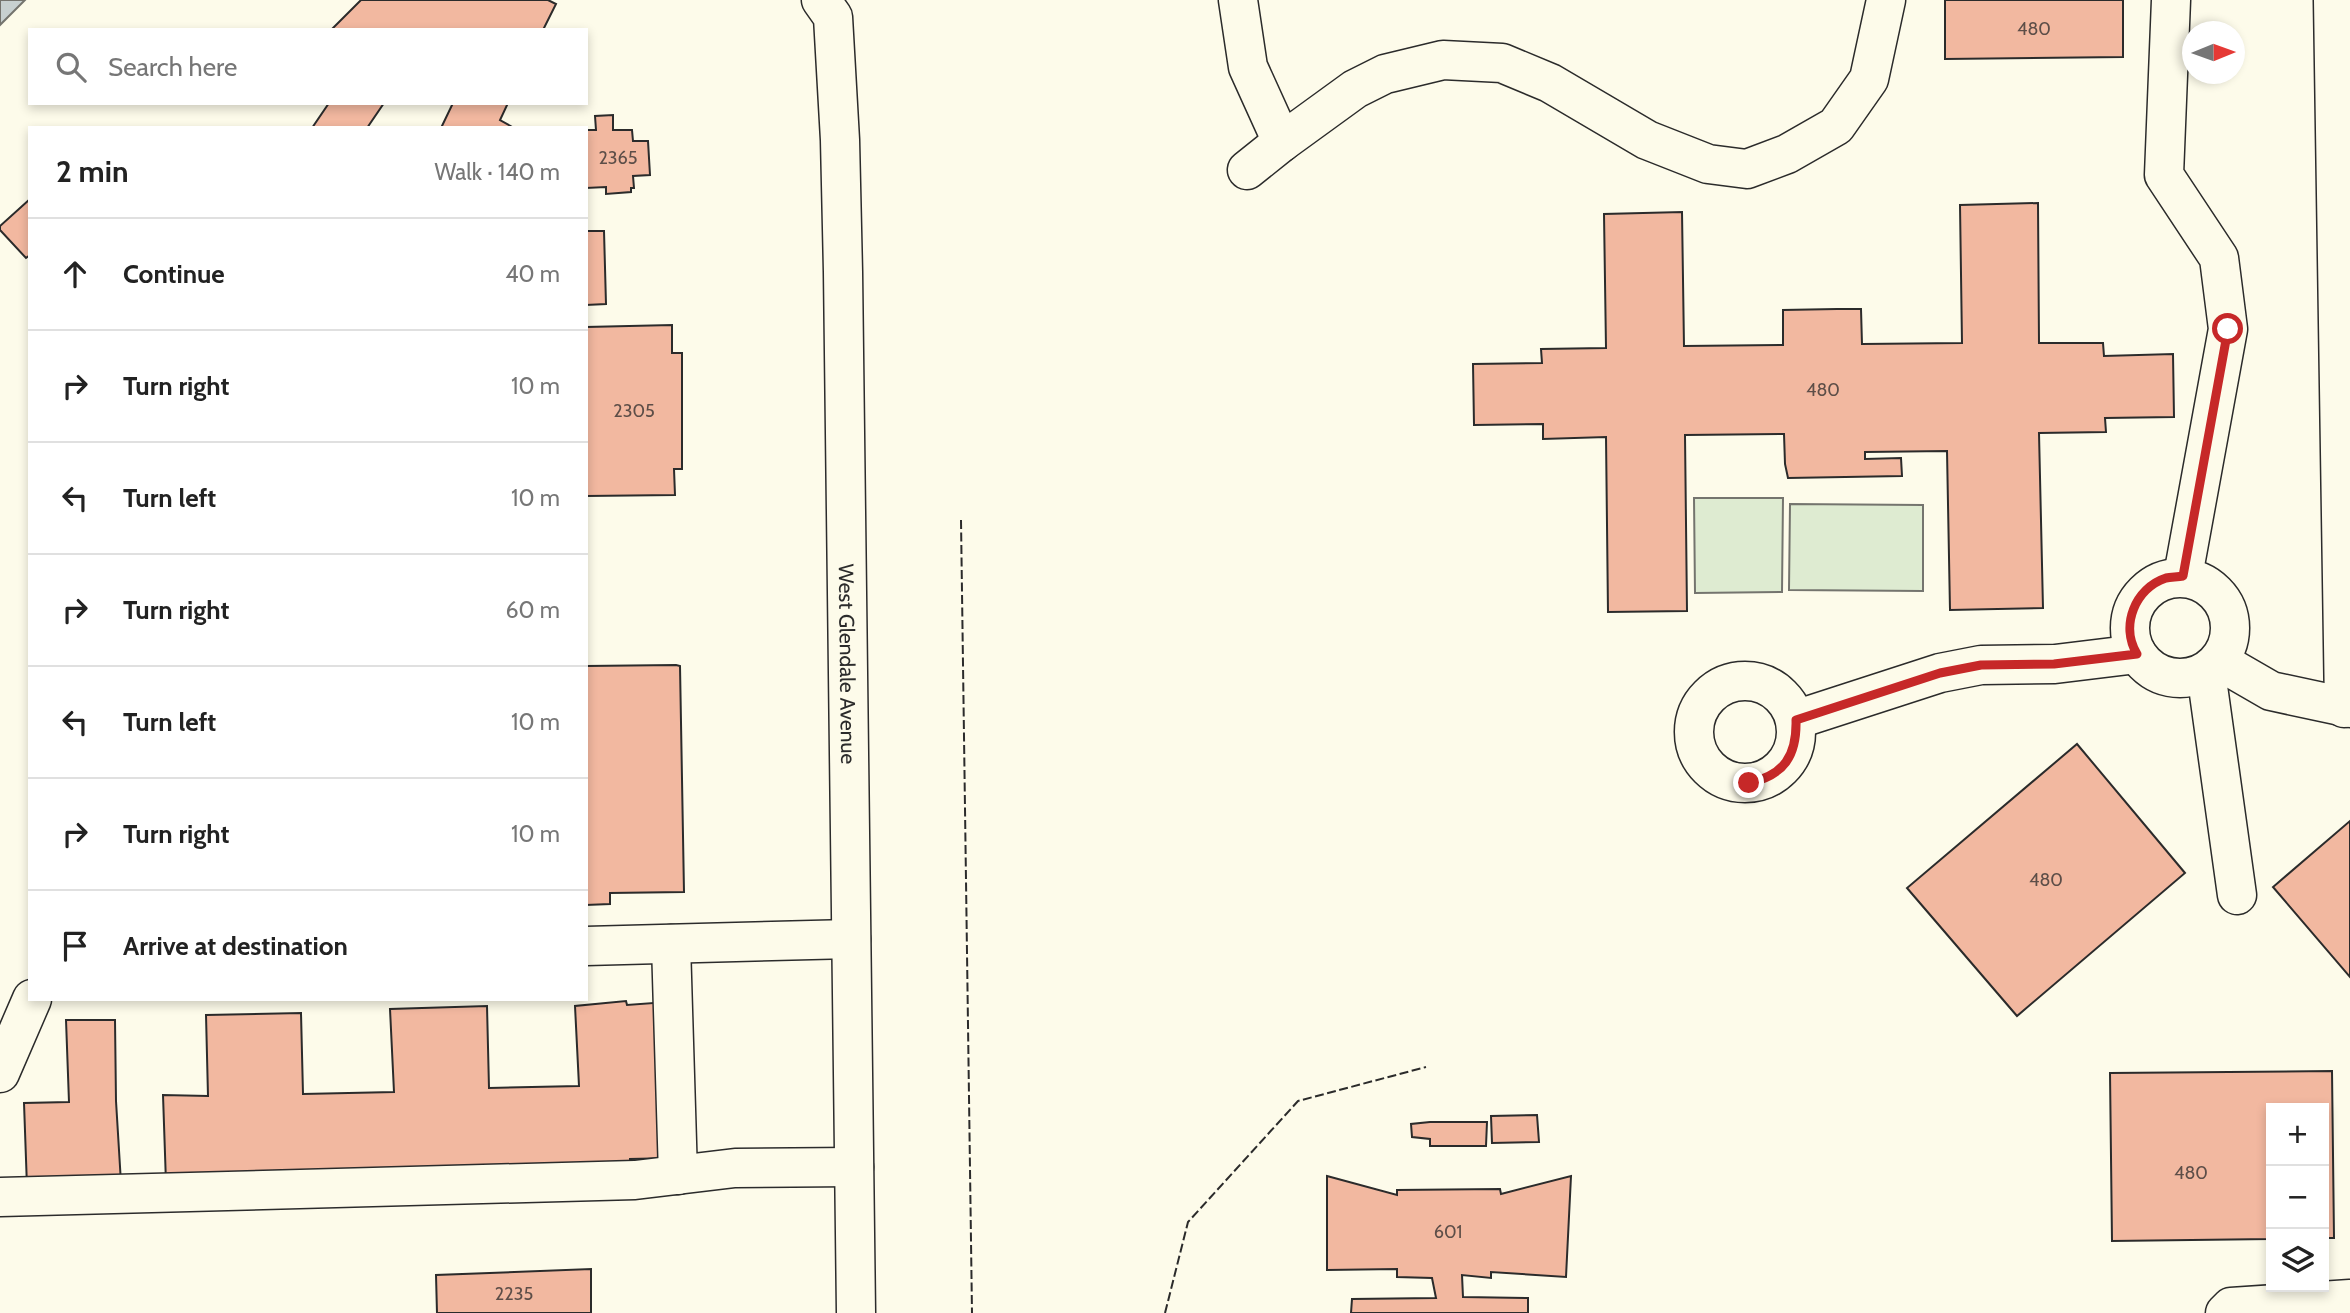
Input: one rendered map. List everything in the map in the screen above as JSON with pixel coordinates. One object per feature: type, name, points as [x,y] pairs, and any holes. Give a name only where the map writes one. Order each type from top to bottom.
[{"type":"main road","points":[[1238,0],[1248,67],[1282,142]]},
{"type":"main road","points":[[1247,170],[1355,89],[1385,74],[1443,60],[1502,63],[1550,83],[1647,140],[1709,164],[1746,169],[1787,154],[1836,126],[1869,79],[1886,0]]},
{"type":"main road","points":[[2171,0],[2164,175],[2218,258],[2228,329],[2183,576]]},
{"type":"main road","points":[[2212,666],[2271,691],[2347,708],[2333,0]]},
{"type":"main road","name":"West Glendale Avenue","points":[[832,6],[844,286],[856,1313]]},
{"type":"main road","points":[[2183,576],[2212,588],[2223,600],[2230,615],[2231,631],[2227,647],[2212,666],[2189,678],[2172,678],[2156,673],[2137,654],[2129,631],[2131,614],[2139,598],[2151,586],[2166,578],[2183,576]]},
{"type":"main road","points":[[1796,720],[1940,673],[1981,665],[2054,664],[2137,654]]},
{"type":"main road","points":[[2212,666],[2237,895]]},
{"type":"main road","points":[[588,946],[851,939]]},
{"type":"main road","points":[[662,1177],[671,944]]},
{"type":"main road","points":[[0,1073],[31,1001]]},
{"type":"main road","points":[[0,1197],[662,1177],[735,1168],[854,1167]]},
{"type":"main road","points":[[2225,1313],[2231,1307],[2350,1299]]},
{"type":"green space","points":[[1694,498],[1783,498],[1782,592],[1695,593]]},
{"type":"green space","points":[[1790,504],[1923,505],[1923,591],[1789,590]]},
{"type":"shaded area","points":[[0,0],[25,0],[0,25]]},
{"type":"building","points":[[361,0],[548,0],[556,4],[544,28],[333,28]]},
{"type":"building","points":[[1945,0],[2123,0],[2123,57],[1945,59]]},
{"type":"building","points":[[328,105],[383,105],[368,126],[313,126]]},
{"type":"building","points":[[452,105],[507,105],[500,120],[510,126],[442,126]]},
{"type":"building","points":[[613,115],[613,130],[632,130],[633,141],[648,141],[650,175],[633,176],[634,188],[631,188],[631,192],[606,194],[606,187],[588,188],[588,130],[596,130],[595,116]]},
{"type":"building","points":[[28,201],[28,256],[26,258],[0,230],[0,226]]},
{"type":"building","points":[[2038,203],[2039,343],[2103,343],[2104,356],[2173,354],[2174,417],[2105,418],[2106,432],[2039,433],[2043,608],[1950,610],[1947,451],[1865,452],[1865,459],[1901,458],[1902,476],[1788,478],[1784,434],[1685,435],[1687,611],[1608,612],[1606,437],[1543,439],[1543,424],[1474,425],[1473,364],[1542,363],[1541,349],[1606,348],[1604,214],[1682,212],[1684,346],[1783,345],[1783,310],[1837,309],[1861,309],[1862,344],[1962,343],[1960,205]]},
{"type":"building","points":[[588,231],[604,231],[606,304],[588,305]]},
{"type":"building","points":[[672,325],[672,353],[682,353],[682,469],[674,469],[675,495],[588,496],[588,327]]},
{"type":"building","points":[[588,666],[680,666],[684,892],[610,893],[610,904],[588,905]]},
{"type":"building","points":[[2077,744],[2185,873],[2017,1016],[1907,888]]},
{"type":"building","points":[[2350,821],[2350,977],[2273,887]]},
{"type":"building","points":[[626,1001],[627,1005],[667,1002],[674,1158],[630,1159],[630,1166],[166,1183],[163,1095],[208,1096],[206,1015],[301,1013],[303,1094],[394,1092],[390,1009],[487,1006],[489,1088],[579,1086],[575,1006]]},
{"type":"building","points":[[66,1020],[115,1020],[121,1183],[27,1187],[24,1103],[69,1102]]},
{"type":"building","points":[[2332,1071],[2334,1238],[2329,1238],[2329,1103],[2266,1103],[2266,1239],[2112,1241],[2110,1073]]},
{"type":"building","points":[[1537,1115],[1539,1142],[1492,1143],[1491,1116]]},
{"type":"building","points":[[1487,1122],[1486,1146],[1430,1146],[1430,1139],[1412,1137],[1411,1124]]},
{"type":"building","points":[[1327,1176],[1397,1195],[1397,1190],[1500,1189],[1501,1194],[1571,1176],[1566,1277],[1491,1272],[1491,1278],[1462,1275],[1463,1297],[1528,1298],[1528,1313],[1351,1313],[1352,1299],[1436,1298],[1432,1278],[1397,1277],[1397,1269],[1327,1270]]},
{"type":"building","points":[[591,1269],[591,1313],[437,1313],[436,1275]]},
{"type":"fence","points":[[961,520],[972,1313]]},
{"type":"fence","points":[[1165,1313],[1188,1222],[1298,1101],[1426,1067]]},
{"type":"route","points":[[1749,783],[1766,779],[1780,769],[1791,755],[1796,737],[1796,720],[1940,673],[1981,665],[2054,664],[2137,654],[2129,631],[2131,614],[2139,598],[2151,586],[2166,578],[2183,576],[2228,329]]}]
